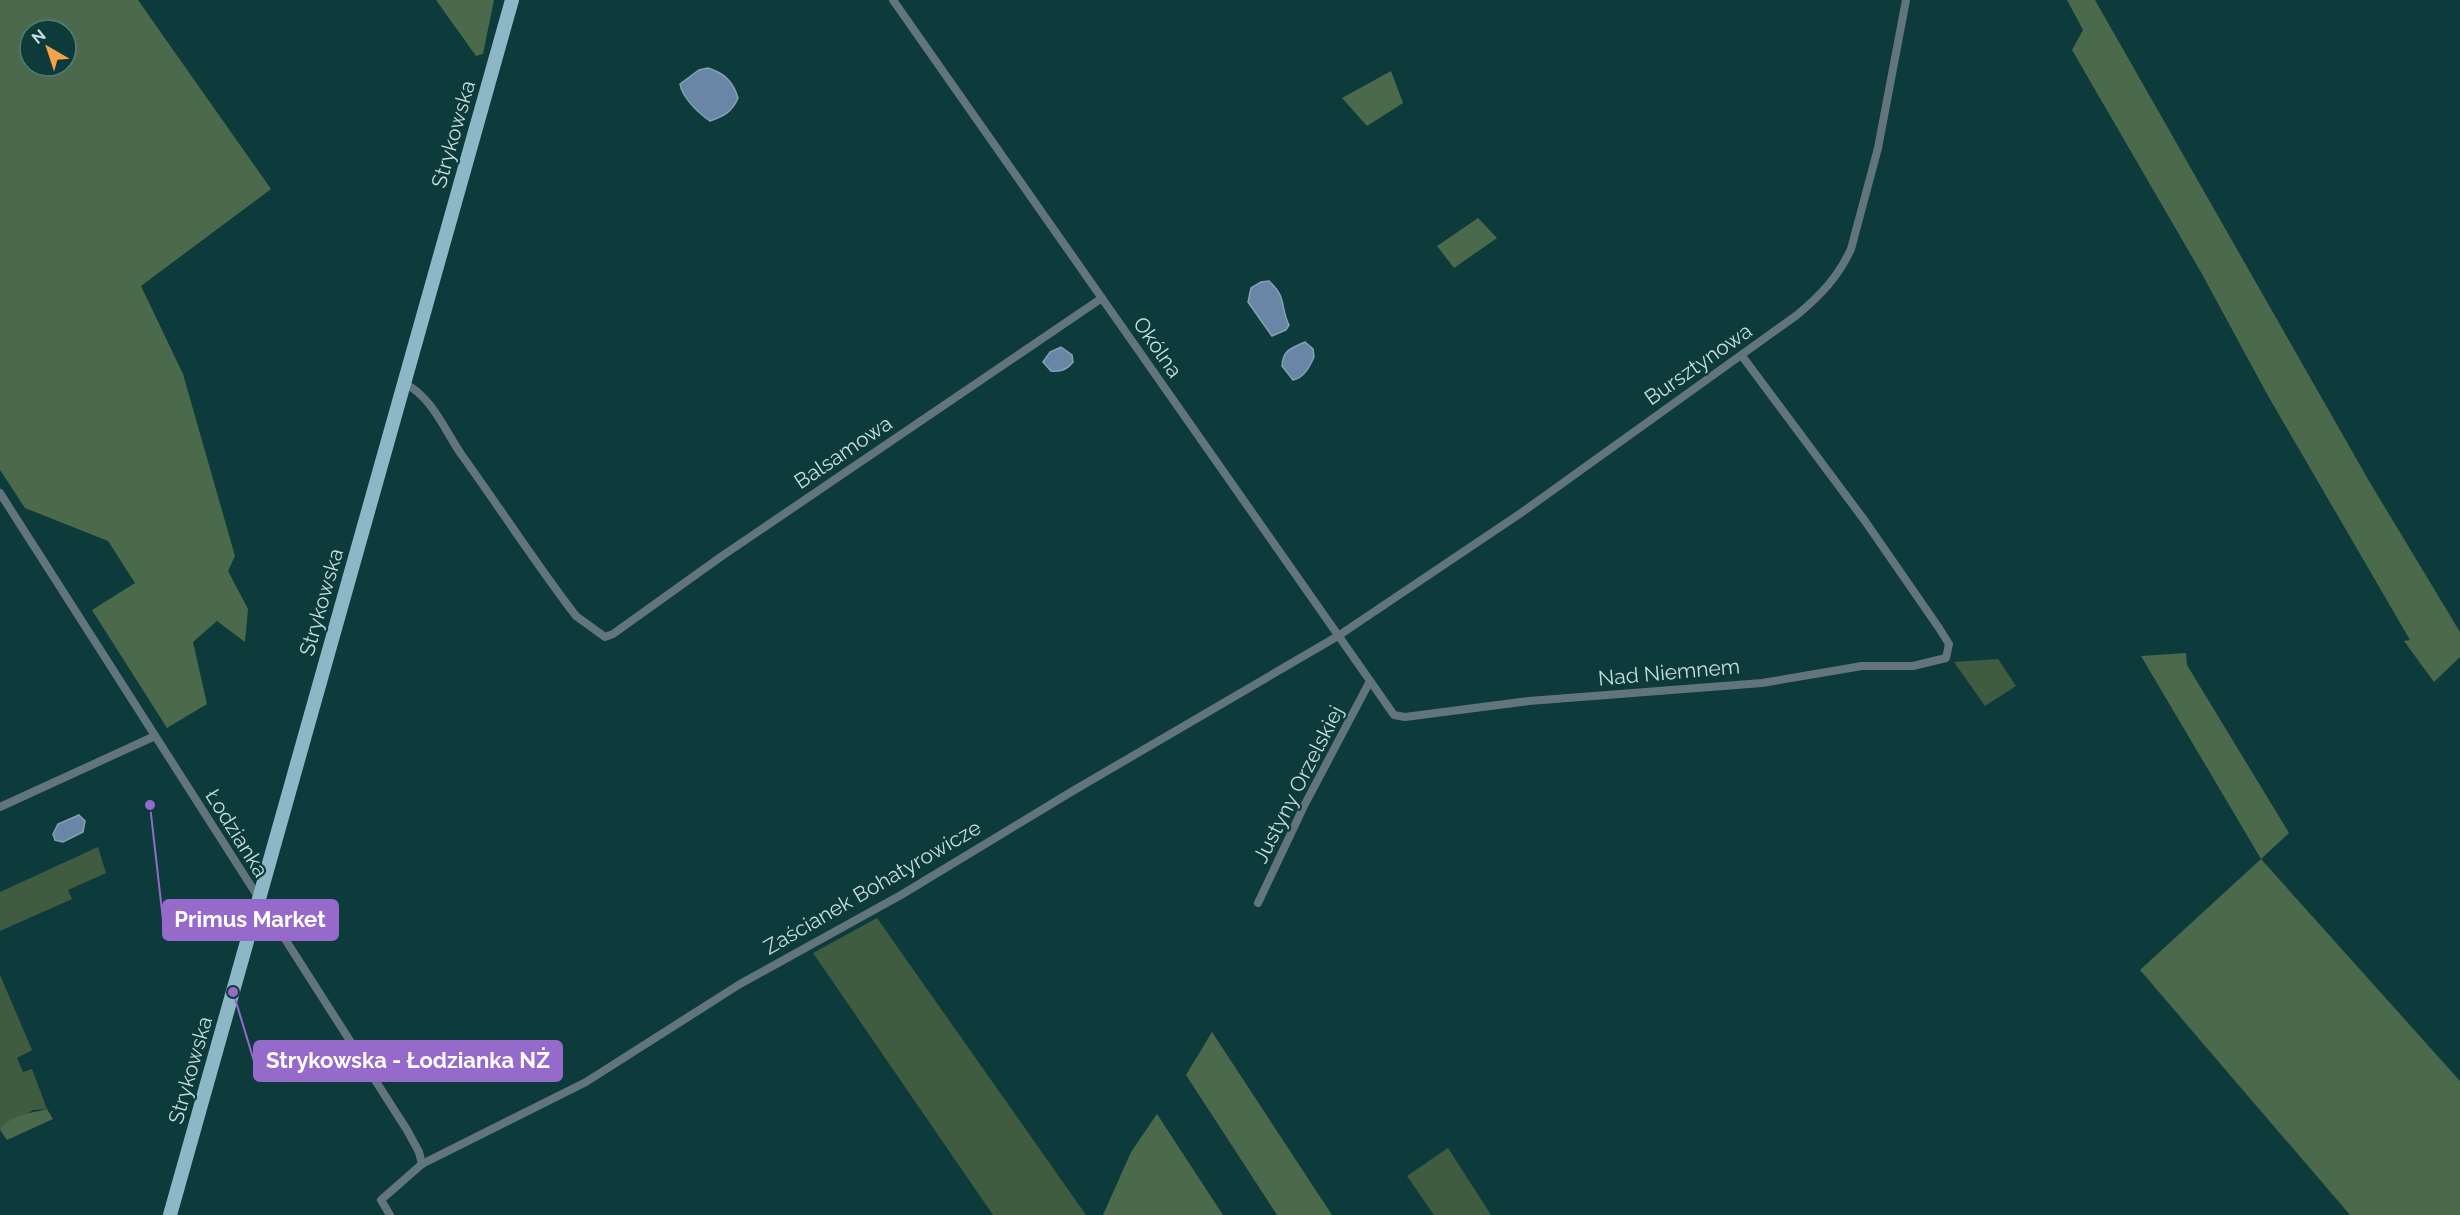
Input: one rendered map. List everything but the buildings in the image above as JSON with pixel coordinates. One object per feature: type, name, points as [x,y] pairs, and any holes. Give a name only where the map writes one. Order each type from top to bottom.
[{"type":"main road","name":"Strykowska","points":[[170,1215],[512,0]]},
{"type":"street","name":"Okólna","points":[[893,0],[1394,714]]},
{"type":"street","name":"Bursztynowa","points":[[1338,636],[1521,513],[1742,356],[1827,289],[1844,265],[1860,222],[1878,148],[1906,0]]},
{"type":"street","name":"Balsamowa","points":[[404,383],[421,393],[428,401],[454,443],[576,616],[605,637],[613,634],[722,556],[1102,298]]},
{"type":"street","name":"Nad Niemnem","points":[[1394,714],[1405,717],[1528,701],[1762,683],[1862,666],[1913,666],[1946,658],[1949,644],[1939,628],[1865,521],[1742,356]]},
{"type":"street","name":"Łodzianka","points":[[0,493],[411,1137],[420,1152],[422,1164]]},
{"type":"street","name":"Zaścianek Bohatyrowicze","points":[[422,1164],[586,1082],[740,984],[901,895],[1071,792],[1338,636]]},
{"type":"street","name":"Justyny Orzelskiej","points":[[1258,903],[1304,806],[1370,681]]},
{"type":"street","points":[[0,807],[155,736]]},
{"type":"street","points":[[390,1215],[381,1200],[422,1164]]},
{"type":"green space","points":[[0,0],[138,0],[271,189],[141,286],[183,374],[235,556],[228,571],[248,609],[245,642],[217,621],[193,642],[207,704],[167,728],[92,610],[135,583],[108,541],[25,508],[0,470]]},
{"type":"green space","points":[[436,0],[494,0],[483,54],[476,56]]},
{"type":"green space","points":[[2067,0],[2095,0],[2369,481],[2460,632],[2460,657],[2434,682],[2404,641],[2410,640],[2072,50],[2083,30]]},
{"type":"green space","points":[[1391,71],[1403,103],[1367,126],[1342,98]]},
{"type":"green space","points":[[1478,218],[1497,238],[1454,268],[1437,246]]},
{"type":"green space","points":[[2186,653],[2187,665],[2289,833],[2261,859],[2141,656]]},
{"type":"green space","points":[[1998,659],[2016,686],[1985,706],[1954,662]]},
{"type":"green space","points":[[98,847],[106,873],[68,890],[72,899],[0,931],[0,892]]},
{"type":"green space","points":[[2261,859],[2460,1081],[2460,1215],[2350,1215],[2140,970]]},
{"type":"green space","points":[[877,918],[1086,1215],[993,1215],[813,953]]},
{"type":"green space","points":[[0,975],[32,1050],[17,1058],[23,1072],[32,1069],[47,1109],[33,1110],[0,1130]]},
{"type":"green space","points":[[1212,1032],[1332,1215],[1277,1215],[1186,1075]]},
{"type":"green space","points":[[47,1109],[53,1119],[7,1140],[0,1130],[15,1118]]},
{"type":"green space","points":[[1157,1114],[1223,1215],[1103,1215],[1131,1152]]},
{"type":"green space","points":[[1448,1148],[1491,1215],[1434,1215],[1407,1176]]},
{"type":"water","points":[[708,68],[727,78],[738,98],[727,113],[710,121],[691,104],[680,84],[699,70]]},
{"type":"water","points":[[1269,281],[1281,297],[1289,325],[1286,330],[1272,336],[1248,302],[1251,288],[1261,282]]},
{"type":"water","points":[[1305,342],[1313,349],[1314,357],[1303,374],[1293,380],[1282,366],[1284,356],[1291,348]]},
{"type":"water","points":[[1061,347],[1072,355],[1073,362],[1064,370],[1051,371],[1043,362],[1050,352]]},
{"type":"water","points":[[79,815],[85,821],[83,832],[63,842],[55,840],[53,834],[58,824]]},
{"type":"place","name":"Primus Market","points":[[150,805]]},
{"type":"place","name":"Strykowska - Łodzianka NŻ","points":[[233,992]]}]
